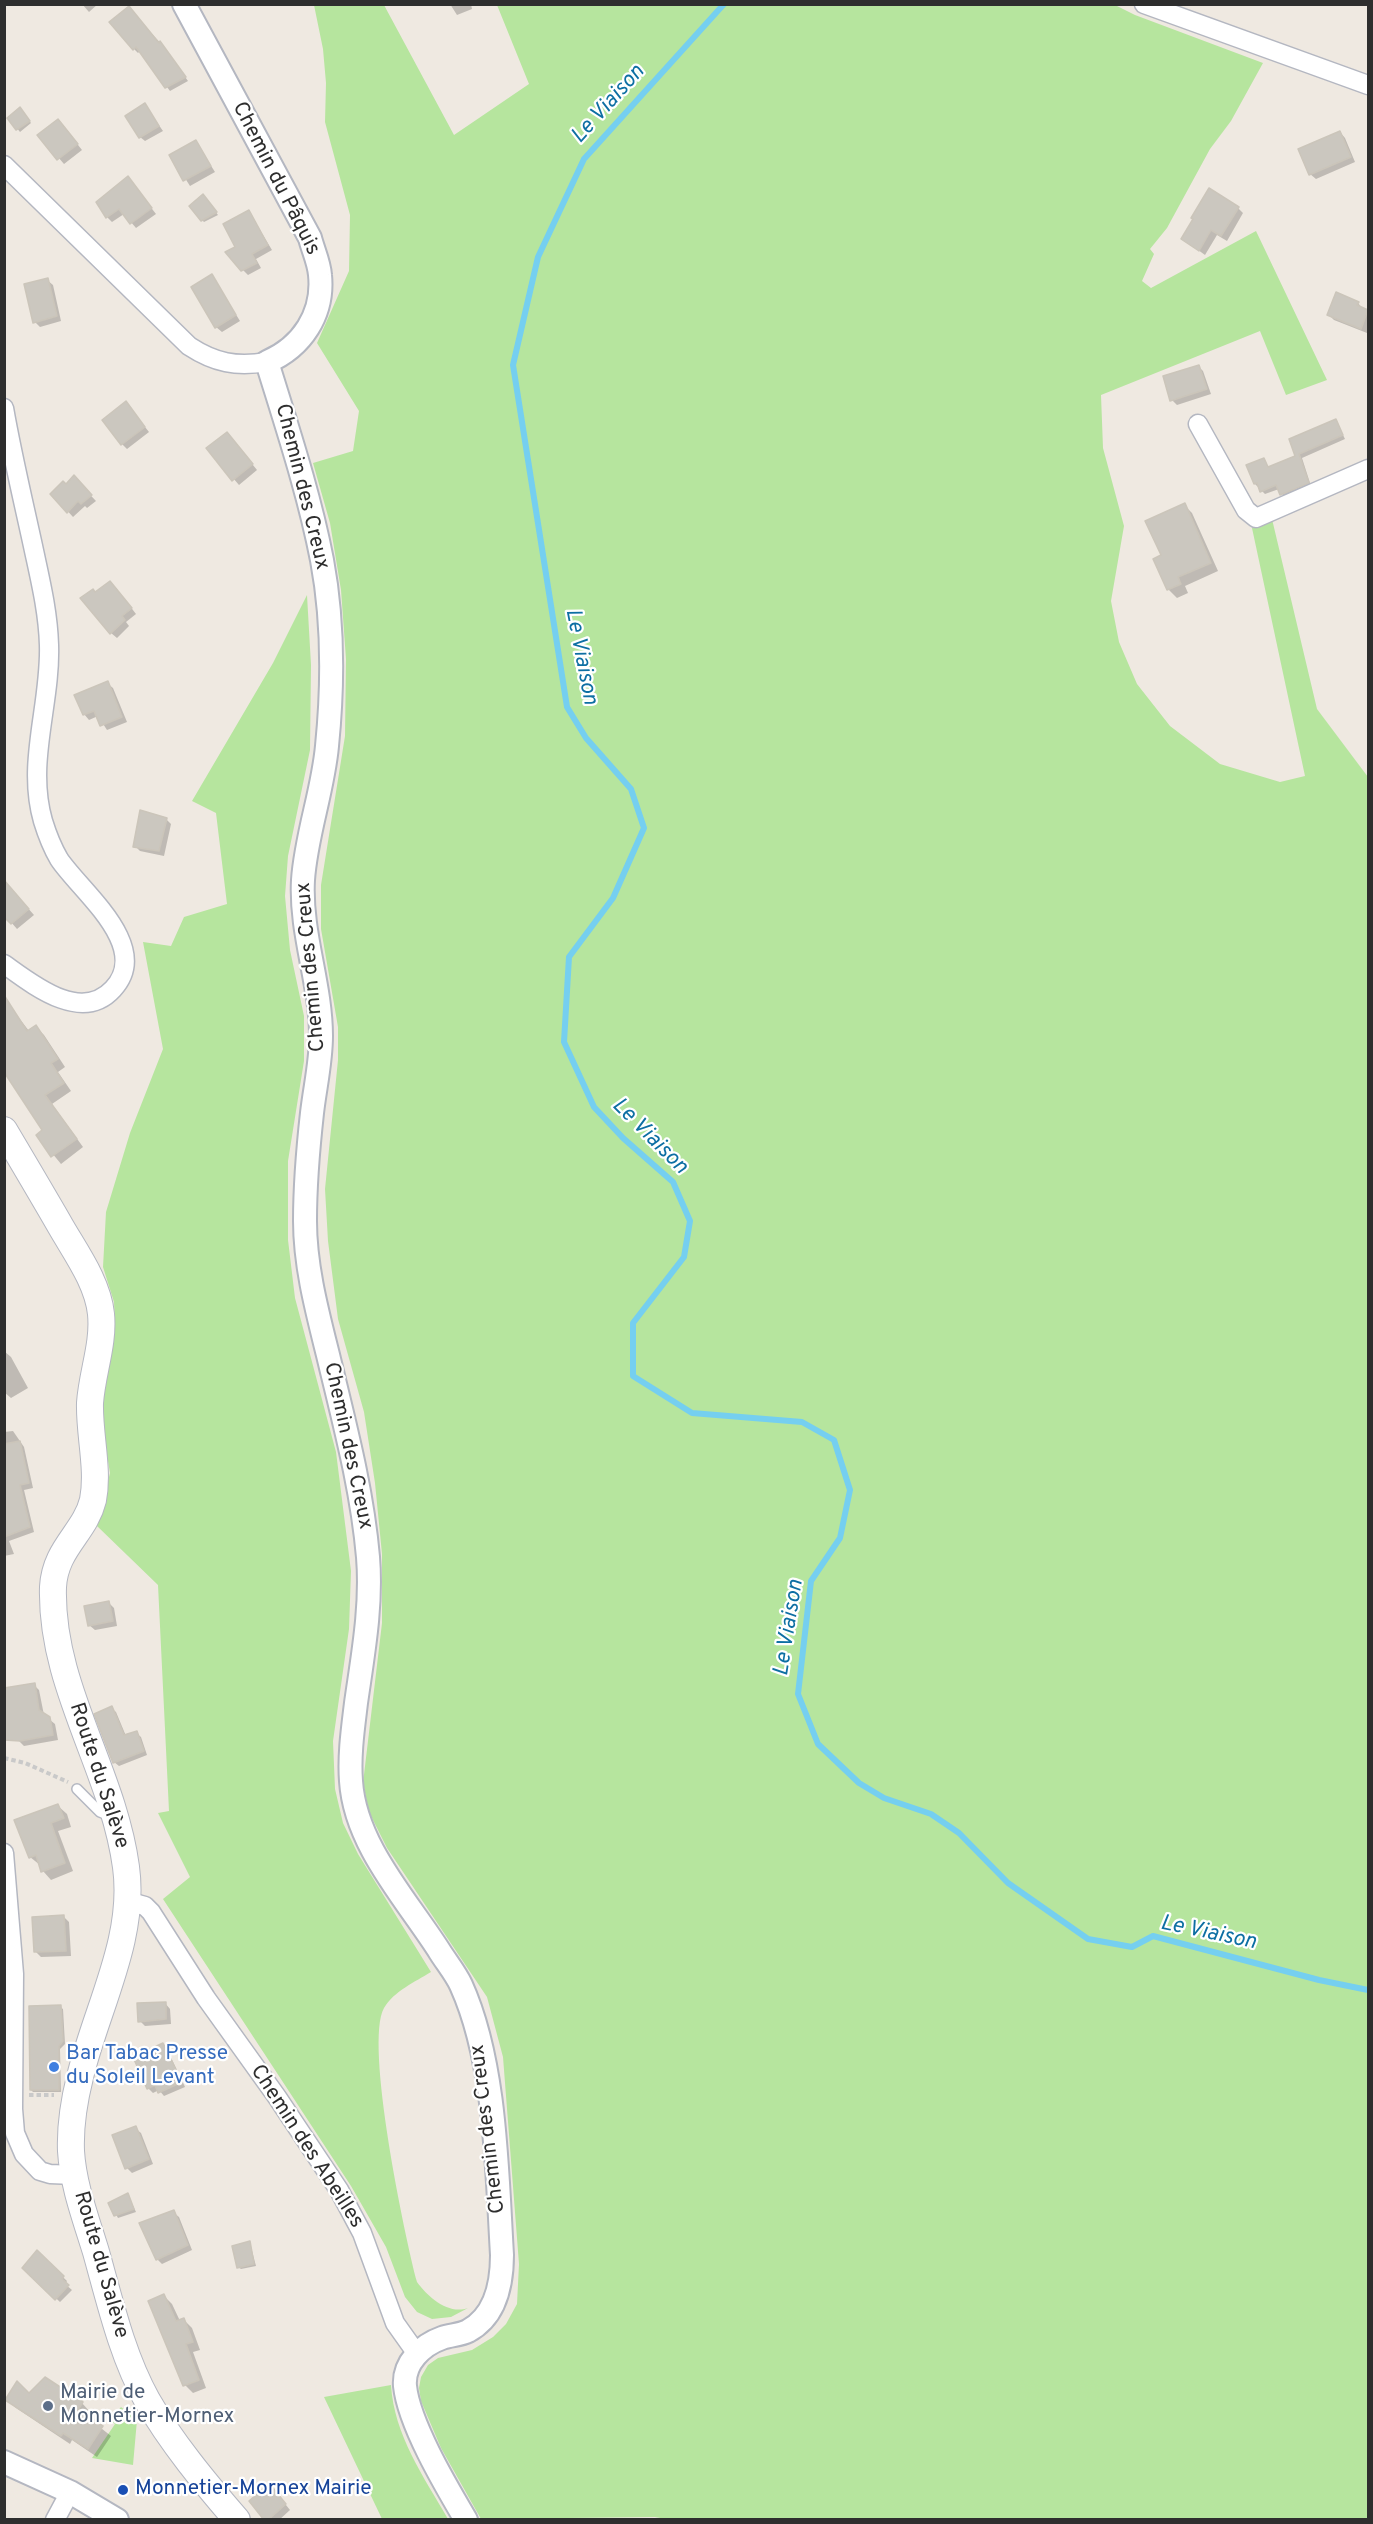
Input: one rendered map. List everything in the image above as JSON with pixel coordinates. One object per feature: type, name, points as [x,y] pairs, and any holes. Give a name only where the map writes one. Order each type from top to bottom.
[{"type":"main road","name":"Route du Salève","points":[[4,1130],[78,1255],[101,1309],[100,1338],[90,1400],[94,1493],[87,1515],[60,1555],[56,1565],[53,1603],[57,1638],[68,1686],[116,1817],[126,1867],[127,1901],[115,1961],[86,2054],[74,2104],[71,2138],[74,2175],[121,2338],[138,2383],[168,2432],[237,2520]]},
{"type":"street","name":"Chemin du Pâquis","points":[[4,165],[189,346],[209,358],[228,364],[246,365],[267,362],[294,347],[306,331],[317,305],[320,275],[309,238],[184,4]]},
{"type":"street","points":[[1144,4],[1368,85]]},
{"type":"street","name":"Chemin des Creux","points":[[267,362],[311,513],[322,560],[327,599],[330,672],[327,746],[303,879],[306,934],[321,1030],[320,1062],[312,1113],[305,1190],[305,1227],[307,1259],[316,1307],[355,1465],[368,1557],[368,1620],[350,1753],[354,1804],[373,1848],[460,1982],[472,2014],[490,2104],[498,2191],[502,2277],[498,2295],[489,2311],[468,2331],[442,2338],[417,2354]]},
{"type":"street","points":[[4,408],[47,620],[48,678],[36,779],[43,820],[59,858],[114,926],[124,951],[124,965],[114,988],[101,999],[76,1002],[57,998],[4,964]]},
{"type":"street","points":[[1198,424],[1246,510],[1256,518],[1368,469]]},
{"type":"street","points":[[4,1853],[14,1974],[11,2140],[40,2171],[50,2174],[74,2175]]},
{"type":"street","name":"Chemin des Abeilles","points":[[127,1901],[145,1906],[151,1912],[206,1998],[277,2097],[339,2190],[362,2233],[395,2323],[417,2354]]},
{"type":"street","points":[[417,2354],[407,2370],[405,2385],[410,2405],[446,2486],[466,2520]]},
{"type":"street","points":[[4,2462],[70,2492],[117,2520]]},
{"type":"street","points":[[55,2520],[70,2492]]},
{"type":"lane","points":[[77,1789],[103,1814],[116,1817]]},
{"type":"path","points":[[4,1758],[56,1775],[77,1789]]},
{"type":"path","points":[[38,2095],[57,2094]]},
{"type":"green space","points":[[314,5],[384,5],[454,135],[529,84],[497,5],[1115,5],[1135,15],[1263,63],[1231,121],[1210,149],[1167,228],[1150,249],[1154,254],[1142,281],[1151,288],[1256,231],[1327,380],[1286,395],[1260,331],[1101,395],[1103,448],[1124,526],[1111,601],[1119,642],[1137,684],[1170,726],[1220,764],[1280,782],[1305,776],[1252,528],[1272,519],[1317,709],[1368,777],[1368,2519],[671,2520],[655,2517],[481,2519],[441,2448],[421,2401],[419,2388],[421,2377],[428,2365],[438,2358],[472,2350],[493,2337],[506,2324],[517,2304],[519,2264],[503,2057],[487,1997],[387,1848],[369,1812],[363,1783],[382,1623],[382,1554],[375,1483],[364,1412],[338,1319],[328,1241],[325,1189],[338,1060],[338,1027],[321,929],[321,885],[345,736],[346,659],[341,590],[330,523],[313,463],[353,451],[359,411],[317,343],[349,271],[350,215],[325,122],[326,83],[323,49]]},
{"type":"green space","points":[[307,595],[311,665],[310,750],[288,856],[285,896],[290,950],[304,1016],[304,1061],[288,1161],[288,1240],[295,1298],[336,1452],[351,1571],[349,1629],[333,1741],[335,1789],[343,1823],[358,1854],[431,1972],[399,1992],[384,2008],[379,2028],[379,2059],[388,2141],[417,2282],[433,2299],[446,2307],[461,2310],[468,2308],[451,2317],[432,2319],[417,2312],[405,2297],[386,2247],[351,2186],[163,1899],[190,1877],[158,1813],[169,1811],[158,1585],[97,1526],[110,1473],[102,1425],[101,1393],[115,1326],[114,1302],[103,1267],[106,1212],[130,1133],[163,1049],[143,942],[171,946],[184,917],[227,904],[216,813],[192,801],[273,663]]},
{"type":"green space","points":[[391,2385],[393,2403],[404,2438],[448,2519],[382,2519],[324,2397]]},
{"type":"green space","points":[[121,2407],[137,2420],[133,2465],[92,2458],[115,2424],[110,2420]]},
{"type":"building","points":[[129,6],[159,43],[160,41],[186,77],[165,88],[136,47],[133,50],[109,22]]},
{"type":"building","points":[[145,103],[159,126],[139,138],[125,116]]},
{"type":"building","points":[[20,107],[30,121],[16,130],[7,118]]},
{"type":"building","points":[[58,119],[78,144],[57,160],[37,135]]},
{"type":"building","points":[[1340,131],[1351,157],[1309,175],[1298,149]]},
{"type":"building","points":[[196,140],[211,166],[183,181],[169,155]]},
{"type":"building","points":[[128,176],[152,208],[130,224],[119,209],[106,218],[96,202]]},
{"type":"building","points":[[1209,188],[1239,207],[1221,236],[1211,230],[1199,251],[1181,239]]},
{"type":"building","points":[[203,194],[217,212],[201,221],[189,206]]},
{"type":"building","points":[[249,210],[268,245],[252,254],[257,263],[241,271],[225,252],[235,247],[223,224]]},
{"type":"building","points":[[212,274],[236,315],[215,328],[191,287]]},
{"type":"building","points":[[48,278],[57,316],[33,323],[24,284]]},
{"type":"building","points":[[1336,292],[1359,302],[1357,305],[1368,310],[1361,329],[1327,315]]},
{"type":"building","points":[[1199,365],[1207,389],[1170,401],[1163,376]]},
{"type":"building","points":[[126,401],[145,427],[121,445],[102,420]]},
{"type":"building","points":[[1336,419],[1343,435],[1299,454],[1309,483],[1280,495],[1276,485],[1260,492],[1246,465],[1264,458],[1268,467],[1295,456],[1289,439]]},
{"type":"building","points":[[227,432],[253,464],[232,481],[206,448]]},
{"type":"building","points":[[74,475],[92,495],[81,504],[78,501],[67,513],[50,494],[63,481],[66,484]]},
{"type":"building","points":[[1185,503],[1211,563],[1178,577],[1181,584],[1167,590],[1153,559],[1161,555],[1145,521]]},
{"type":"building","points":[[110,581],[132,608],[122,616],[125,620],[110,634],[80,598],[93,589],[95,592]]},
{"type":"building","points":[[108,681],[122,717],[100,726],[94,711],[83,715],[74,695]]},
{"type":"building","points":[[140,810],[167,818],[159,851],[133,847]]},
{"type":"building","points":[[4,880],[29,909],[11,924],[4,917]]},
{"type":"building","points":[[4,995],[27,1031],[36,1025],[58,1059],[51,1063],[64,1083],[45,1095],[77,1139],[51,1157],[36,1135],[42,1130],[4,1072]]},
{"type":"building","points":[[20,1441],[29,1483],[20,1485],[30,1527],[4,1537],[4,1444]]},
{"type":"building","points":[[109,1601],[113,1621],[88,1626],[84,1606]]},
{"type":"building","points":[[35,1683],[39,1710],[50,1717],[53,1735],[20,1741],[4,1740],[4,1688]]},
{"type":"building","points":[[112,1706],[124,1735],[137,1731],[144,1751],[113,1763],[94,1714]]},
{"type":"building","points":[[58,1804],[64,1818],[51,1823],[65,1863],[41,1872],[36,1855],[29,1858],[14,1820]]},
{"type":"building","points":[[64,1915],[66,1951],[34,1952],[32,1917]]},
{"type":"building","points":[[166,2002],[166,2019],[138,2022],[137,2003]]},
{"type":"building","points":[[61,2005],[63,2041],[59,2046],[59,2090],[30,2090],[29,2006]]},
{"type":"building","points":[[163,2043],[182,2082],[158,2093],[155,2085],[147,2089],[133,2057]]},
{"type":"building","points":[[136,2126],[149,2159],[125,2169],[112,2135]]},
{"type":"building","points":[[128,2193],[134,2209],[114,2216],[108,2203]]},
{"type":"building","points":[[174,2210],[188,2245],[156,2260],[139,2223]]},
{"type":"building","points":[[250,2241],[254,2264],[237,2268],[232,2246]]},
{"type":"building","points":[[37,2250],[64,2276],[62,2279],[69,2285],[55,2300],[22,2268]]},
{"type":"building","points":[[164,2294],[176,2321],[184,2318],[193,2342],[186,2344],[199,2380],[183,2386],[148,2301]]},
{"type":"building","name":"Mairie de Monnetier-Mornex","points":[[45,2377],[83,2402],[78,2410],[103,2426],[88,2449],[63,2433],[61,2436],[5,2400],[17,2381],[29,2393]]},
{"type":"building","points":[[269,2483],[286,2504],[268,2520],[264,2520],[249,2501]]},
{"type":"waterway","name":"Le Viaison","points":[[724,4],[584,159],[538,257],[513,365],[567,707],[586,738],[631,789],[644,828],[613,898],[569,957],[564,1042],[594,1107],[623,1138],[673,1182],[690,1221],[684,1257],[633,1323],[633,1376],[692,1413],[802,1422],[834,1440],[850,1490],[840,1538],[811,1581],[798,1694],[818,1744],[859,1783],[884,1798],[931,1814],[959,1833],[1008,1883],[1088,1939],[1132,1947],[1153,1936],[1319,1980],[1368,1990]]},
{"type":"place","name":"Bar Tabac Presse du Soleil Levant","points":[[54,2067]]},
{"type":"place","name":"Mairie de Monnetier-Mornex","points":[[48,2406]]},
{"type":"place","name":"Monnetier-Mornex Mairie","points":[[123,2490]]}]
